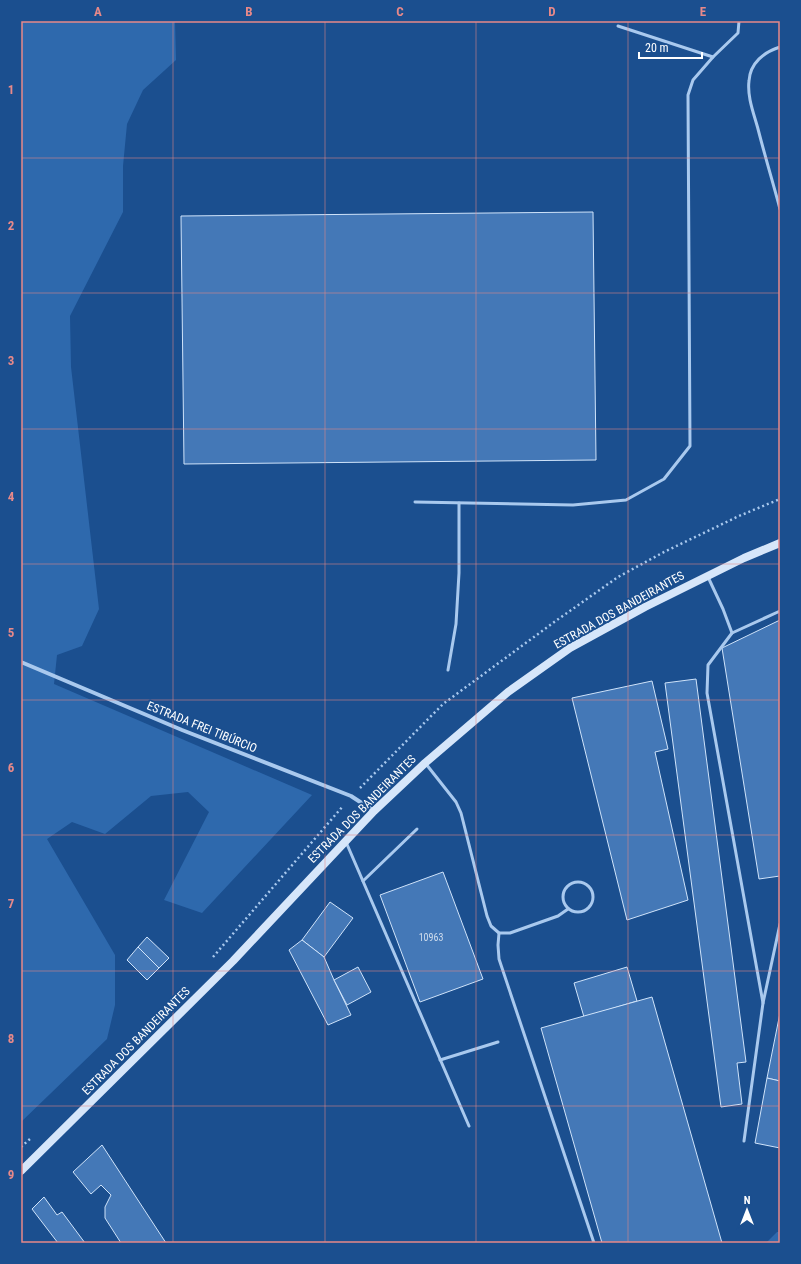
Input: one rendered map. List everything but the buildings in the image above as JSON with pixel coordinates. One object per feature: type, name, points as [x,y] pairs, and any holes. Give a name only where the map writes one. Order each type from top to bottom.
[{"type":"main road","name":"ESTRADA DOS BANDEIRANTES","points":[[21,1171],[233,961],[374,812],[424,763],[508,692],[570,648],[645,607],[744,558],[780,542]]},
{"type":"street","name":"ESTRADA FREI TIBÚRCIO","points":[[21,662],[182,730],[351,796],[374,812]]},
{"type":"lane","points":[[416,502],[573,504],[626,500],[664,479],[690,446],[688,96],[692,80],[738,33],[739,21]]},
{"type":"lane","points":[[618,26],[713,57]]},
{"type":"lane","points":[[780,48],[770,50],[758,59],[752,68],[748,81],[750,100],[780,209]]},
{"type":"lane","points":[[448,670],[456,624],[459,503]]},
{"type":"lane","points":[[707,576],[723,609],[732,633]]},
{"type":"lane","points":[[763,1003],[707,693],[708,665],[732,633],[780,611]]},
{"type":"lane","points":[[424,763],[456,802],[461,813],[487,916],[491,926],[499,933],[510,933],[558,916],[568,909]]},
{"type":"lane","points":[[363,881],[417,829]]},
{"type":"lane","points":[[346,842],[469,1126]]},
{"type":"lane","points":[[580,882],[589,886],[594,894],[592,903],[586,910],[577,912],[568,909],[563,901],[564,891],[570,884],[580,882]]},
{"type":"lane","points":[[744,1141],[763,1003],[780,924]]},
{"type":"lane","points":[[499,933],[499,959],[594,1243]]},
{"type":"lane","points":[[440,1060],[498,1042]]},
{"type":"shaded area","points":[[21,21],[175,21],[176,60],[143,90],[127,124],[123,166],[123,212],[70,316],[71,367],[99,609],[82,646],[57,655],[54,684],[312,795],[202,913],[164,900],[209,812],[188,792],[151,796],[105,834],[72,822],[47,839],[115,955],[115,1005],[107,1039],[21,1122]]},
{"type":"shaded area","points":[[777,1232],[780,1232],[780,1243],[766,1243]]}]
